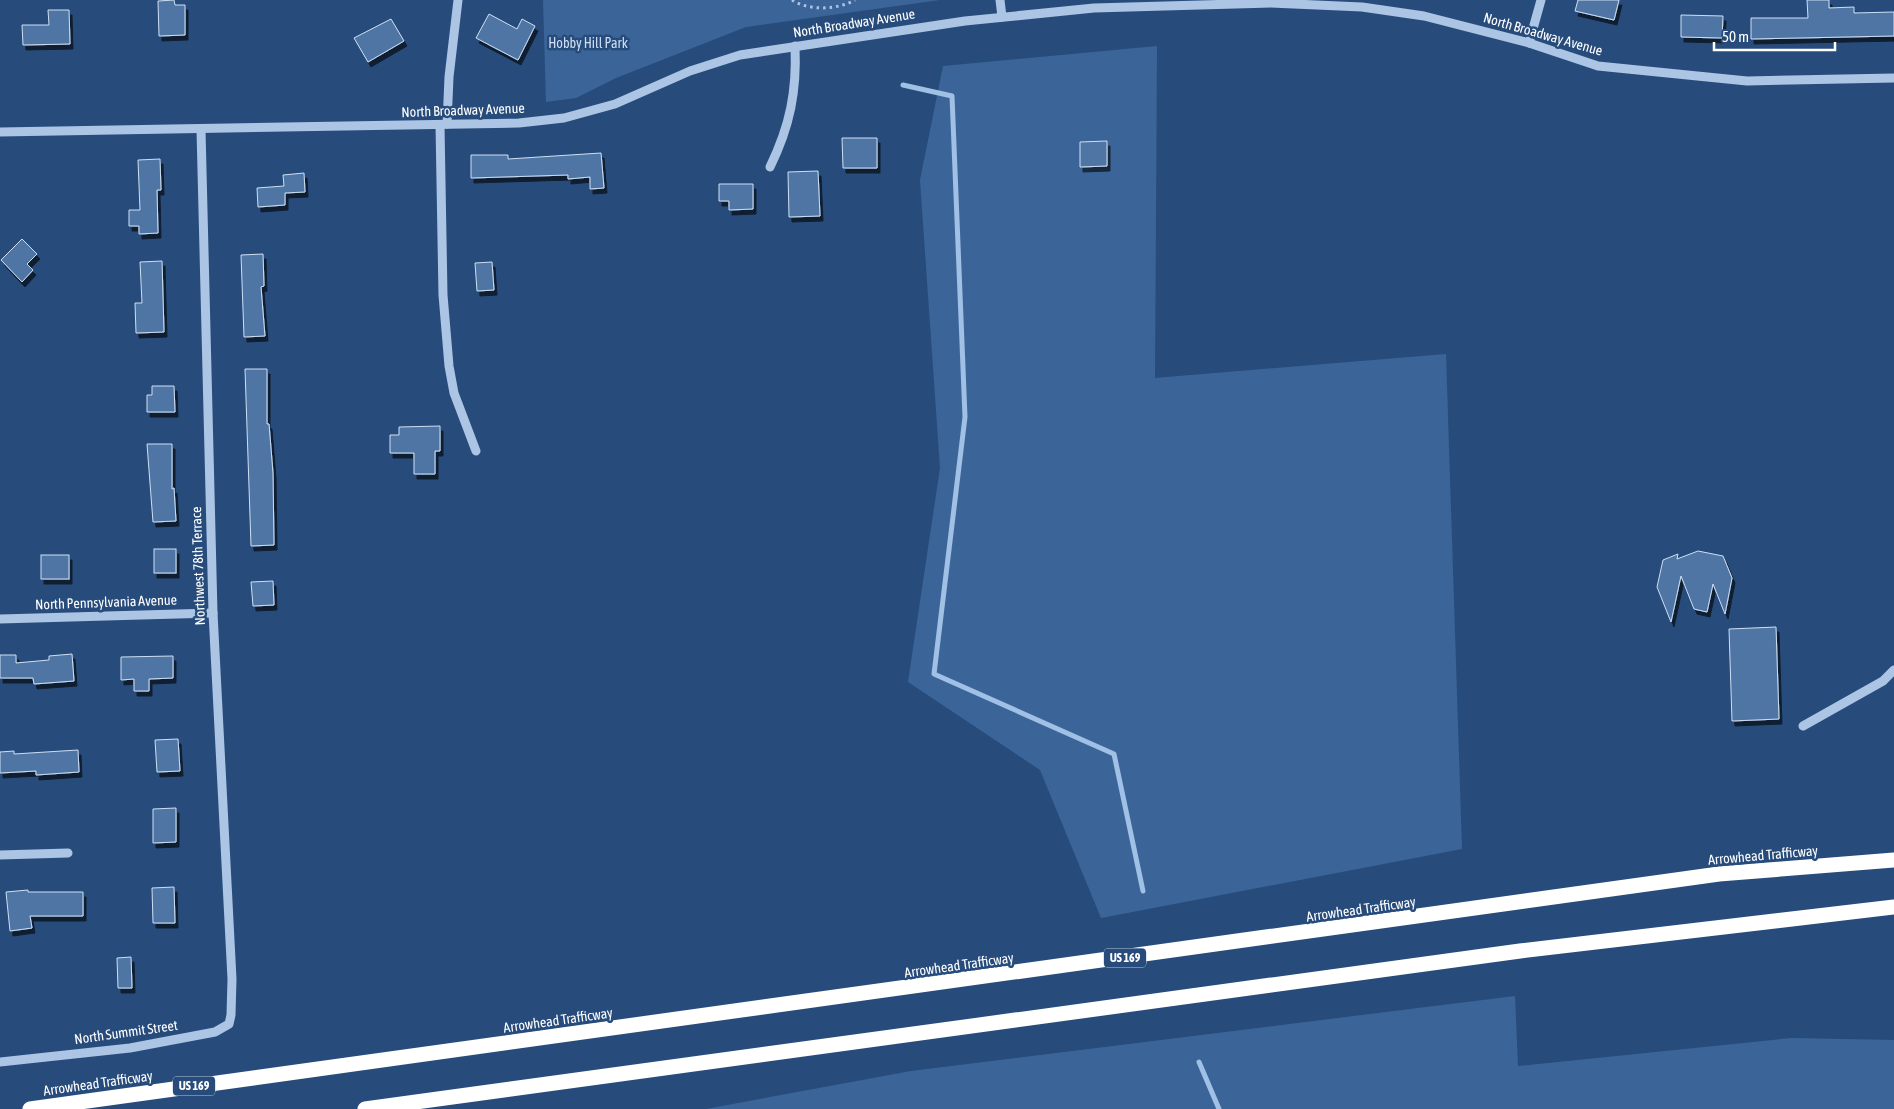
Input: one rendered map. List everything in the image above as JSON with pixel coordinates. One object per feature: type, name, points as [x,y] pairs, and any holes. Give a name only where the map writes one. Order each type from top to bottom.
[{"type":"highway","name":"Arrowhead Trafficway","points":[[30,1109],[1719,874],[1894,860]]},
{"type":"highway","points":[[365,1109],[1510,952],[1894,907]]},
{"type":"street","points":[[458,0],[444,124],[443,295],[449,366],[454,393],[476,452]]},
{"type":"street","points":[[1000,0],[1002,17]]},
{"type":"street","points":[[1529,43],[1540,0]]},
{"type":"street","name":"North Broadway Avenue","points":[[0,132],[519,123],[564,118],[615,104],[690,71],[740,55],[1002,17],[1094,8],[1252,4],[1362,7],[1424,16],[1529,43],[1598,66],[1747,81],[1894,78]]},
{"type":"street","points":[[770,167],[784,138],[790,116],[796,74],[795,46]]},
{"type":"street","name":"Northwest 78th Terrace","points":[[201,130],[213,613],[232,1000]]},
{"type":"street","name":"North Pennsylvania Avenue","points":[[0,618],[213,613]]},
{"type":"street","points":[[1802,726],[1883,681],[1894,670]]},
{"type":"street","points":[[0,854],[68,852]]},
{"type":"street","name":"North Summit Street","points":[[0,1062],[130,1048],[215,1032],[229,1024],[232,1000]]},
{"type":"path","points":[[792,0],[823,9],[855,0]]},
{"type":"green space","name":"Hobby Hill Park","points":[[543,0],[940,0],[746,27],[616,78],[576,98],[546,102]]},
{"type":"green space","points":[[1157,46],[1155,378],[1446,354],[1462,849],[1101,918],[1040,770],[908,682],[940,468],[920,180],[943,66]]},
{"type":"green space","points":[[1515,996],[1518,1066],[1791,1038],[1894,1040],[1894,1109],[706,1109],[911,1071]]},
{"type":"building","points":[[174,0],[175,5],[185,5],[185,35],[159,36],[158,1]]},
{"type":"building","points":[[1578,0],[1619,0],[1614,20],[1575,11]]},
{"type":"building","points":[[1807,0],[1829,0],[1829,8],[1854,7],[1854,13],[1894,12],[1894,36],[1751,39],[1751,18],[1808,18]]},
{"type":"building","points":[[48,10],[69,10],[70,44],[23,45],[22,25],[49,25]]},
{"type":"building","points":[[489,14],[517,29],[522,19],[535,26],[518,60],[476,38]]},
{"type":"building","points":[[1681,15],[1723,16],[1722,38],[1681,37]]},
{"type":"building","points":[[391,19],[404,41],[368,62],[354,38]]},
{"type":"building","points":[[842,138],[877,138],[877,168],[843,168]]},
{"type":"building","points":[[1107,141],[1107,166],[1080,167],[1080,142]]},
{"type":"building","points":[[601,153],[604,188],[590,189],[590,177],[568,179],[568,175],[471,178],[471,155],[508,155],[508,159]]},
{"type":"building","points":[[160,159],[161,190],[157,190],[158,233],[139,234],[139,226],[129,226],[129,210],[140,210],[138,160]]},
{"type":"building","points":[[818,171],[820,216],[789,217],[788,172]]},
{"type":"building","points":[[304,173],[305,192],[285,193],[285,205],[258,207],[257,188],[284,186],[283,175]]},
{"type":"building","points":[[719,184],[753,184],[753,209],[729,210],[729,201],[719,201]]},
{"type":"building","points":[[22,239],[37,254],[27,264],[33,270],[22,282],[1,260]]},
{"type":"building","points":[[263,254],[264,286],[261,287],[265,336],[244,337],[241,255]]},
{"type":"building","points":[[162,261],[164,332],[136,333],[135,303],[142,303],[140,262]]},
{"type":"building","points":[[492,262],[494,290],[477,291],[475,263]]},
{"type":"building","points":[[245,369],[267,369],[267,424],[269,424],[273,473],[274,545],[251,546]]},
{"type":"building","points":[[152,386],[174,386],[175,412],[147,412],[147,395],[152,395]]},
{"type":"building","points":[[440,426],[440,451],[435,451],[435,474],[414,474],[414,453],[390,453],[390,435],[399,435],[399,427]]},
{"type":"building","points":[[147,444],[172,444],[172,489],[174,488],[176,521],[153,522]]},
{"type":"building","points":[[154,549],[176,549],[176,573],[154,573]]},
{"type":"building","points":[[1698,551],[1723,556],[1732,578],[1725,614],[1713,584],[1707,612],[1694,609],[1681,576],[1671,622],[1657,587],[1663,560],[1678,554],[1677,559]]},
{"type":"building","points":[[41,555],[69,555],[69,579],[41,579]]},
{"type":"building","points":[[273,581],[274,605],[253,606],[251,582]]},
{"type":"building","points":[[1776,627],[1779,719],[1732,721],[1729,629]]},
{"type":"building","points":[[72,654],[74,681],[34,684],[33,678],[0,678],[0,655],[16,655],[16,663],[49,660],[49,656]]},
{"type":"building","points":[[173,656],[173,678],[149,679],[149,691],[134,691],[134,679],[121,680],[121,657]]},
{"type":"building","points":[[178,739],[180,771],[157,772],[155,740]]},
{"type":"building","points":[[78,750],[79,772],[36,775],[36,771],[0,773],[0,752],[14,751],[14,754]]},
{"type":"building","points":[[176,808],[176,842],[153,843],[153,809]]},
{"type":"building","points":[[174,887],[175,923],[153,923],[152,888]]},
{"type":"building","points":[[28,890],[28,892],[83,892],[83,916],[30,916],[32,928],[10,931],[6,892]]},
{"type":"building","points":[[131,957],[132,988],[118,988],[117,958]]},
{"type":"waterway","points":[[903,85],[952,96],[965,417],[934,674],[1114,754],[1143,891]]},
{"type":"waterway","points":[[1199,1062],[1219,1109]]}]
